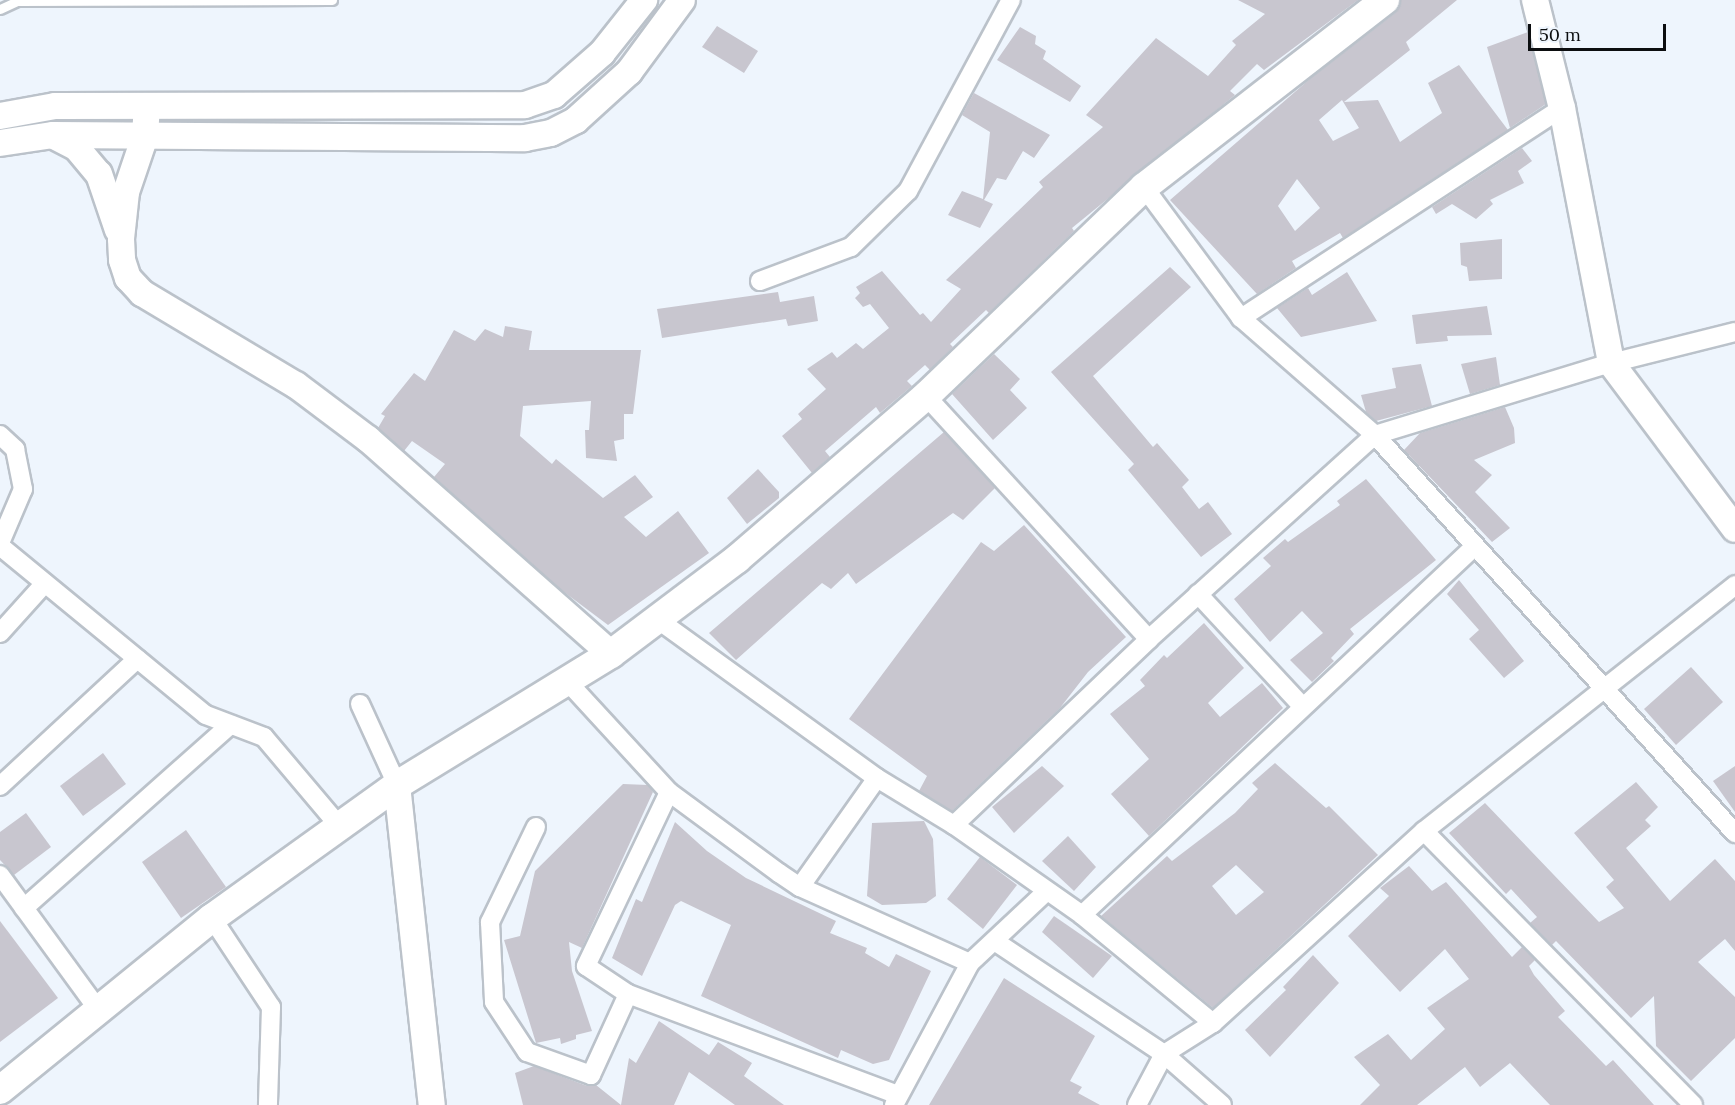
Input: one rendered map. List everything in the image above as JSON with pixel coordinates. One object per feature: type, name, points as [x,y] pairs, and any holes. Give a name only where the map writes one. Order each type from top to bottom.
[{"type":"main road","points":[[0,1090],[100,1012],[212,918],[397,784],[611,654],[737,559],[926,396],[1144,187],[1385,0]]},
{"type":"street","points":[[0,116],[55,106],[525,105],[554,95],[602,53],[644,0]]},
{"type":"street","points":[[0,143],[53,135],[525,138],[551,133],[576,120],[629,72],[682,0]]},
{"type":"street","points":[[760,281],[851,247],[908,191],[984,56],[1011,0]]},
{"type":"street","points":[[1535,0],[1562,108],[1611,363],[1735,529]]},
{"type":"street","points":[[147,106],[145,136],[126,192],[121,239],[122,260],[128,278],[142,293],[297,385],[368,439],[611,654]]},
{"type":"street","points":[[1241,318],[1562,108]]},
{"type":"street","points":[[53,135],[76,147],[99,174],[121,239]]},
{"type":"street","points":[[1144,187],[1241,318],[1375,435],[1735,833]]},
{"type":"street","points":[[954,825],[1149,639],[1375,435],[1611,363],[1735,332]]},
{"type":"street","points":[[926,396],[1149,639]]},
{"type":"street","points":[[0,435],[15,449],[23,489],[0,545],[206,715],[264,737],[340,827]]},
{"type":"street","points":[[1082,915],[1236,774],[1302,706],[1474,547]]},
{"type":"street","points":[[0,633],[45,583]]},
{"type":"street","points":[[1137,1105],[1164,1054],[1213,1023],[1424,831],[1735,585]]},
{"type":"street","points":[[1198,594],[1302,706]]},
{"type":"street","points":[[657,619],[877,778],[954,825],[1046,892],[1082,915],[1213,1023]]},
{"type":"street","points":[[0,786],[137,659]]},
{"type":"street","points":[[566,680],[669,792],[800,887],[970,963]]},
{"type":"street","points":[[360,704],[397,784],[432,1105]]},
{"type":"street","points":[[24,908],[230,724]]},
{"type":"street","points":[[800,887],[877,778]]},
{"type":"street","points":[[669,792],[586,966],[628,994],[896,1100],[970,963],[996,942],[1046,892]]},
{"type":"street","points":[[536,827],[490,922],[494,1002],[527,1052],[591,1075],[628,994]]},
{"type":"street","points":[[1424,831],[1693,1105]]},
{"type":"street","points":[[0,875],[100,1012]]},
{"type":"street","points":[[212,918],[272,1007],[266,1103]]},
{"type":"street","points":[[996,942],[1164,1054],[1222,1105]]},
{"type":"lane","points":[[0,9],[17,1],[332,0]]},
{"type":"building","points":[[1238,0],[1358,0],[1264,70],[1257,64],[1230,91],[1235,95],[1072,228],[1074,231],[989,313],[986,310],[950,344],[953,347],[930,370],[925,365],[907,381],[912,386],[880,413],[876,407],[825,451],[830,457],[812,473],[782,436],[802,419],[798,414],[826,389],[807,369],[832,352],[837,358],[856,343],[863,349],[889,328],[870,304],[863,307],[855,298],[860,293],[856,287],[882,271],[920,315],[923,313],[931,322],[961,289],[946,280],[1043,187],[1039,182],[1103,127],[1086,115],[1156,38],[1208,76],[1236,45],[1232,41],[1265,14]]},
{"type":"building","points":[[1401,0],[1457,0],[1406,42],[1410,50],[1344,102],[1378,100],[1400,142],[1442,113],[1428,83],[1459,65],[1508,130],[1343,238],[1340,233],[1292,261],[1296,268],[1257,294],[1170,200],[1311,78],[1395,13]],"holes":[[[1342,100],[1359,128],[1333,141],[1319,120]],[[1297,179],[1320,208],[1295,231],[1278,206]]]},
{"type":"building","points":[[717,26],[758,51],[744,73],[702,47]]},
{"type":"building","points":[[1020,27],[1036,36],[1035,44],[1046,51],[1043,59],[1081,86],[1070,102],[997,60]]},
{"type":"building","points":[[1528,32],[1546,104],[1510,128],[1487,47]]},
{"type":"building","points":[[974,93],[1050,135],[1034,158],[1023,151],[1006,180],[997,178],[984,200],[993,204],[980,228],[948,215],[962,191],[983,199],[990,132],[962,115]]},
{"type":"building","points":[[1522,148],[1532,161],[1518,171],[1524,183],[1490,200],[1493,204],[1476,219],[1452,204],[1436,214],[1432,207]]},
{"type":"building","points":[[1502,239],[1502,279],[1469,281],[1467,267],[1461,265],[1460,243]]},
{"type":"building","points":[[1170,267],[1191,287],[1093,376],[1153,447],[1157,443],[1189,480],[1182,487],[1199,509],[1208,502],[1232,534],[1201,557],[1128,470],[1134,464],[1051,372]]},
{"type":"building","points":[[1347,272],[1377,321],[1301,337],[1277,308],[1308,288],[1312,295]]},
{"type":"building","points":[[778,292],[780,302],[814,296],[818,321],[788,326],[786,319],[662,338],[657,309]]},
{"type":"building","points":[[1487,306],[1492,335],[1447,336],[1448,341],[1416,344],[1412,315]]},
{"type":"building","points":[[505,326],[532,331],[529,350],[641,350],[633,414],[624,414],[624,439],[614,441],[617,461],[586,458],[585,430],[589,430],[591,401],[523,406],[520,436],[552,464],[556,459],[603,498],[635,475],[653,497],[624,517],[646,537],[678,511],[709,553],[608,625],[560,589],[434,477],[445,464],[412,441],[404,451],[378,428],[385,416],[381,414],[414,373],[425,381],[454,330],[475,341],[485,329],[503,337]]},
{"type":"building","points":[[994,354],[1020,379],[1010,390],[1027,408],[993,440],[952,394]]},
{"type":"building","points":[[1496,357],[1500,385],[1470,394],[1461,364]]},
{"type":"building","points":[[1421,364],[1432,406],[1376,421],[1366,412],[1361,395],[1396,388],[1392,368]]},
{"type":"building","points":[[1505,407],[1514,428],[1515,443],[1474,460],[1492,475],[1475,492],[1510,528],[1492,542],[1404,450],[1420,433]]},
{"type":"building","points":[[944,432],[995,488],[963,520],[953,513],[856,584],[848,573],[831,589],[822,583],[736,660],[709,633]]},
{"type":"building","points":[[758,469],[779,492],[779,498],[747,524],[727,498]]},
{"type":"building","points":[[1366,479],[1436,560],[1350,629],[1354,634],[1331,658],[1334,661],[1312,682],[1290,660],[1323,633],[1302,611],[1270,642],[1234,599],[1271,566],[1263,558],[1285,539],[1288,542],[1340,505],[1337,501]]},
{"type":"building","points":[[1024,525],[1126,637],[1088,672],[1060,708],[952,811],[919,791],[927,776],[849,719],[981,542],[994,551]]},
{"type":"building","points":[[1459,580],[1524,661],[1504,678],[1469,639],[1479,630],[1447,594]]},
{"type":"building","points":[[1204,623],[1244,668],[1208,703],[1220,717],[1262,683],[1283,708],[1149,836],[1111,794],[1149,759],[1110,714],[1145,686],[1140,680],[1164,655],[1167,658]]},
{"type":"building","points":[[1691,667],[1723,702],[1676,745],[1644,709]]},
{"type":"building","points":[[103,753],[126,784],[83,816],[60,786]]},
{"type":"building","points":[[1275,763],[1326,808],[1329,806],[1378,855],[1213,1008],[1101,916],[1167,856],[1172,861],[1235,813],[1258,789],[1252,783]],"holes":[[[1236,865],[1264,892],[1236,915],[1212,886]]]},
{"type":"building","points":[[1042,766],[1064,786],[1014,833],[992,807]]},
{"type":"building","points":[[1735,766],[1735,812],[1713,781]]},
{"type":"building","points":[[1636,782],[1658,807],[1645,820],[1651,826],[1626,848],[1670,901],[1715,859],[1735,881],[1735,951],[1725,939],[1698,962],[1735,997],[1735,1038],[1691,1081],[1656,1046],[1654,996],[1631,1018],[1556,941],[1552,945],[1530,923],[1537,917],[1511,889],[1506,894],[1449,833],[1485,803],[1599,922],[1624,908],[1606,887],[1614,880],[1574,833]]},
{"type":"building","points":[[623,784],[648,785],[653,792],[582,948],[569,942],[572,971],[592,1031],[576,1035],[576,1039],[561,1044],[560,1038],[536,1043],[504,940],[520,936],[535,871]]},
{"type":"building","points":[[26,813],[51,847],[14,875],[0,860],[0,832]]},
{"type":"building","points":[[924,821],[933,839],[936,896],[926,903],[882,905],[867,896],[872,823]]},
{"type":"building","points":[[675,822],[707,851],[746,878],[836,921],[830,933],[867,948],[865,953],[889,967],[896,954],[931,971],[889,1060],[873,1064],[841,1050],[838,1058],[701,996],[731,925],[681,901],[675,905],[642,976],[612,958],[636,899],[642,902]]},
{"type":"building","points":[[186,830],[226,887],[181,918],[142,862]]},
{"type":"building","points":[[1068,836],[1096,867],[1074,891],[1042,861]]},
{"type":"building","points":[[980,857],[1017,885],[983,929],[947,899]]},
{"type":"building","points":[[1409,866],[1432,891],[1446,882],[1512,957],[1522,947],[1535,960],[1529,966],[1534,975],[1565,1011],[1558,1017],[1606,1066],[1613,1060],[1654,1105],[1550,1105],[1510,1063],[1480,1087],[1465,1067],[1417,1105],[1360,1105],[1380,1085],[1354,1057],[1388,1034],[1411,1060],[1445,1029],[1427,1008],[1469,979],[1445,949],[1400,992],[1348,936],[1389,896],[1380,888]]},
{"type":"building","points":[[1054,916],[1112,956],[1093,978],[1042,932]]},
{"type":"building","points":[[0,921],[58,998],[0,1042]]},
{"type":"building","points":[[1313,955],[1339,983],[1270,1057],[1245,1030],[1286,990],[1283,987]]},
{"type":"building","points":[[1004,978],[1095,1036],[1070,1081],[1082,1087],[1078,1093],[1100,1105],[929,1105]]},
{"type":"building","points":[[659,1021],[709,1055],[718,1042],[752,1063],[744,1076],[784,1105],[735,1105],[689,1072],[674,1105],[621,1105],[629,1058],[636,1063]]},
{"type":"building","points":[[534,1066],[587,1086],[596,1085],[621,1105],[523,1105],[515,1073]]}]
